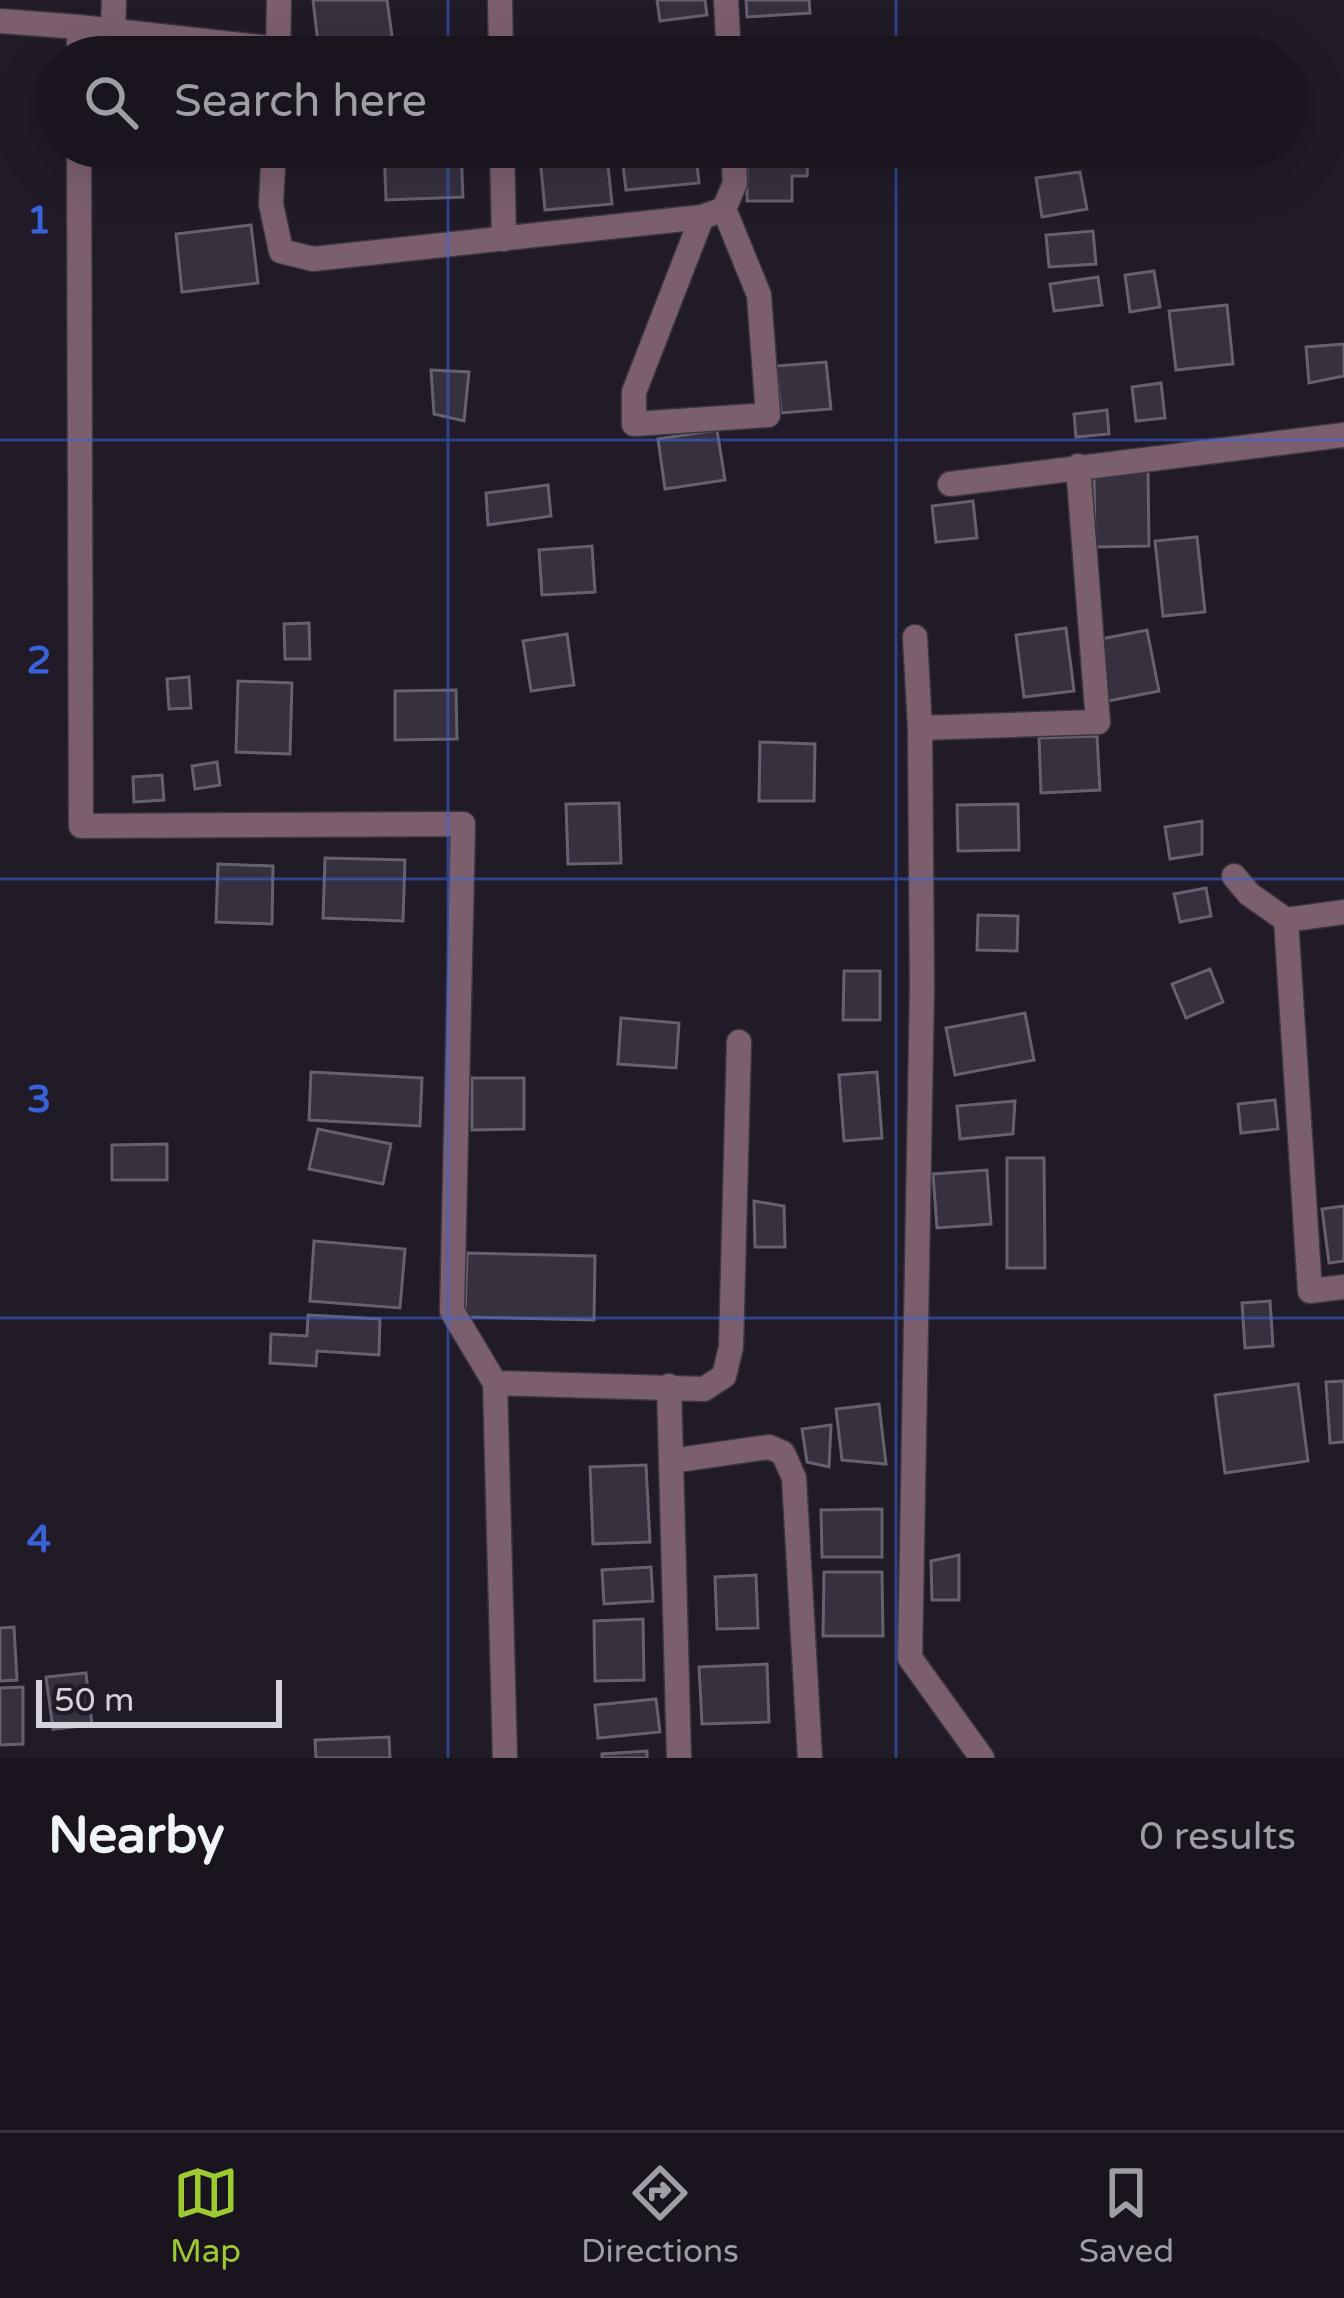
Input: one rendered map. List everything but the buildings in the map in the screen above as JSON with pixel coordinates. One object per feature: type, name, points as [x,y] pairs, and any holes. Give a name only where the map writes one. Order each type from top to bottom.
[{"type":"street","points":[[112,30],[114,0]]},
{"type":"street","points":[[278,36],[279,0]]},
{"type":"street","points":[[500,0],[501,36]]},
{"type":"street","points":[[726,0],[728,36]]},
{"type":"street","points":[[0,21],[155,36]]},
{"type":"street","points":[[79,27],[79,36]]},
{"type":"street","points":[[79,168],[82,826],[463,824],[452,1311],[495,1383],[506,1758]]},
{"type":"street","points":[[273,168],[271,204],[281,251],[313,259],[713,213]]},
{"type":"street","points":[[502,168],[504,238]]},
{"type":"street","points":[[713,213],[759,295],[768,415],[634,424],[634,392],[713,213],[735,182],[735,168]]},
{"type":"street","points":[[950,484],[1078,466],[1221,454],[1344,435]]},
{"type":"street","points":[[920,728],[1099,722],[1078,466]]},
{"type":"street","points":[[915,637],[922,987],[910,1658],[982,1758]]},
{"type":"street","points":[[1234,876],[1249,894],[1286,920],[1344,912]]},
{"type":"street","points":[[1286,920],[1310,1291],[1344,1287]]},
{"type":"street","points":[[495,1383],[704,1389],[724,1376],[731,1347],[739,1042]]},
{"type":"street","points":[[669,1386],[679,1758]]},
{"type":"street","points":[[671,1461],[769,1447],[783,1454],[794,1478],[810,1758]]}]
